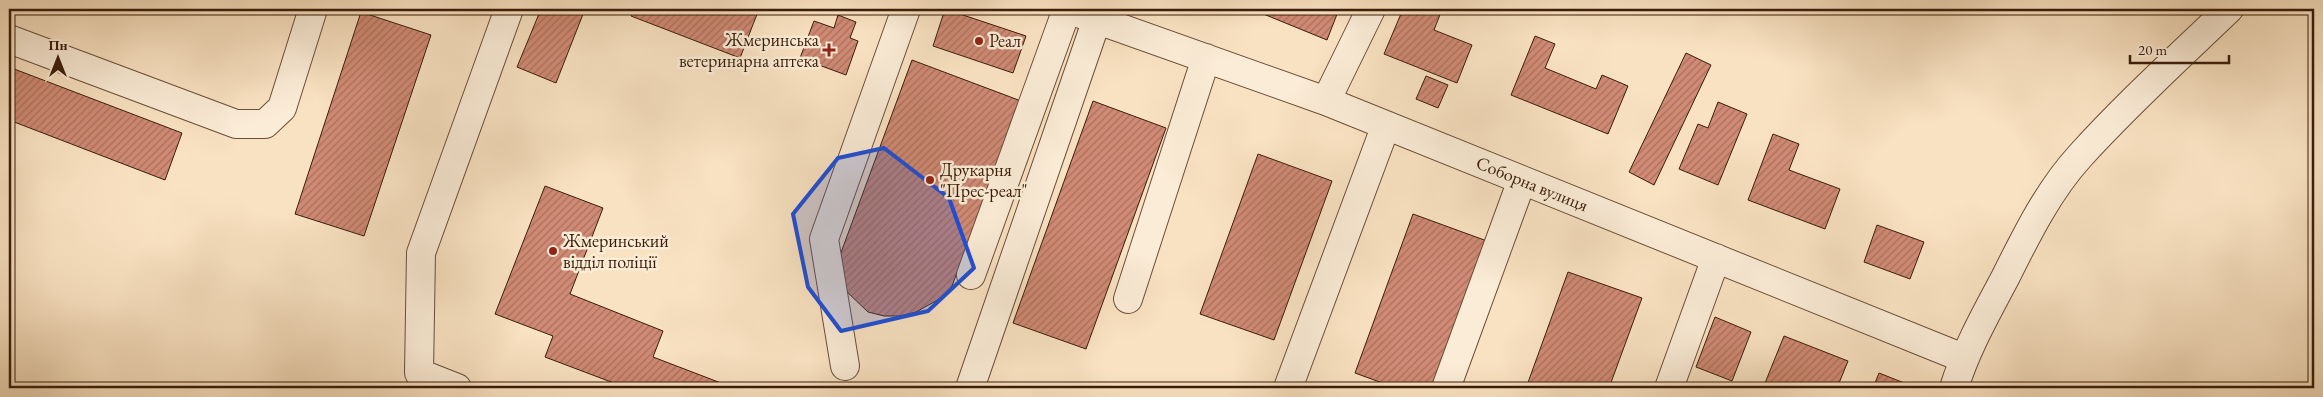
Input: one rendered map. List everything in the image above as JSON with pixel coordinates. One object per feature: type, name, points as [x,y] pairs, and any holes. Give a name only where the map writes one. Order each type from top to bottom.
[{"type":"street","points":[[9,39],[236,124],[265,124],[282,108],[313,9]]},
{"type":"street","points":[[457,388],[419,373],[421,254],[509,9]]},
{"type":"street","points":[[845,366],[824,239],[906,9]]},
{"type":"street","points":[[971,275],[1067,9]]},
{"type":"street","name":"Соборна вулиця","points":[[1067,9],[1326,101],[1964,358]]},
{"type":"street","points":[[1326,101],[1371,9]]},
{"type":"street","points":[[1954,388],[1964,358],[2028,233],[2053,193],[2079,157],[2229,9]]},
{"type":"street","points":[[970,388],[1097,19]]},
{"type":"street","points":[[1128,299],[1206,58]]},
{"type":"street","points":[[1288,388],[1386,125]]},
{"type":"street","points":[[1446,388],[1522,180]]},
{"type":"street","points":[[1669,388],[1716,258]]},
{"type":"highlighted area","points":[[884,148],[949,198],[974,268],[928,311],[841,331],[808,287],[793,214],[838,158]]},
{"type":"building","points":[[541,9],[585,9],[556,83],[517,67]]},
{"type":"building","points":[[634,9],[759,9],[740,58],[631,16]]},
{"type":"building","name":"Реал","points":[[945,9],[1026,36],[1013,73],[933,46]]},
{"type":"building","points":[[1263,9],[1339,9],[1327,40],[1261,13]]},
{"type":"building","points":[[1403,9],[1434,9],[1441,12],[1434,30],[1472,45],[1457,83],[1384,54]]},
{"type":"building","points":[[361,12],[431,35],[364,236],[295,214]]},
{"type":"building","name":"Жмеринська ветеринарна аптека","points":[[838,15],[856,22],[850,38],[858,41],[846,75],[800,58],[814,21],[834,28]]},
{"type":"building","points":[[1535,36],[1555,44],[1545,68],[1596,89],[1602,75],[1628,86],[1608,134],[1511,95]]},
{"type":"building","points":[[1686,53],[1711,65],[1654,185],[1629,172]]},
{"type":"building","name":"Друкарня \"Прес-реал\"","points":[[912,60],[1021,101],[952,286],[943,297],[916,312],[900,316],[884,316],[868,312],[845,290],[839,258]]},
{"type":"building","points":[[9,67],[182,133],[165,180],[9,120]]},
{"type":"building","points":[[1426,76],[1448,85],[1438,108],[1416,99]]},
{"type":"building","points":[[1093,101],[1166,128],[1086,349],[1013,323]]},
{"type":"building","points":[[1718,102],[1747,114],[1718,185],[1679,169],[1698,124],[1708,128]]},
{"type":"building","points":[[1773,134],[1799,144],[1789,170],[1840,189],[1825,229],[1748,200]]},
{"type":"building","points":[[1258,154],[1332,181],[1274,340],[1200,314]]},
{"type":"building","name":"Жмеринський відділ поліції","points":[[545,186],[603,208],[570,294],[663,331],[653,357],[734,388],[627,388],[545,357],[553,336],[495,314]]},
{"type":"building","points":[[1413,214],[1487,241],[1433,388],[1396,388],[1355,373]]},
{"type":"building","points":[[1877,225],[1924,242],[1910,279],[1864,262]]},
{"type":"building","points":[[1568,272],[1642,298],[1609,388],[1526,388]]},
{"type":"building","points":[[1715,317],[1751,332],[1732,381],[1696,367]]},
{"type":"building","points":[[1784,336],[1848,361],[1837,388],[1763,388]]},
{"type":"building","points":[[1879,373],[1917,388],[1873,388]]},
{"type":"place","name":"Реал","points":[[979,41]]},
{"type":"place","name":"Жмеринська ветеринарна аптека","points":[[829,50]]},
{"type":"place","name":"Друкарня \"Прес-реал\"","points":[[930,180]]},
{"type":"place","name":"Жмеринський відділ поліції","points":[[553,251]]}]
